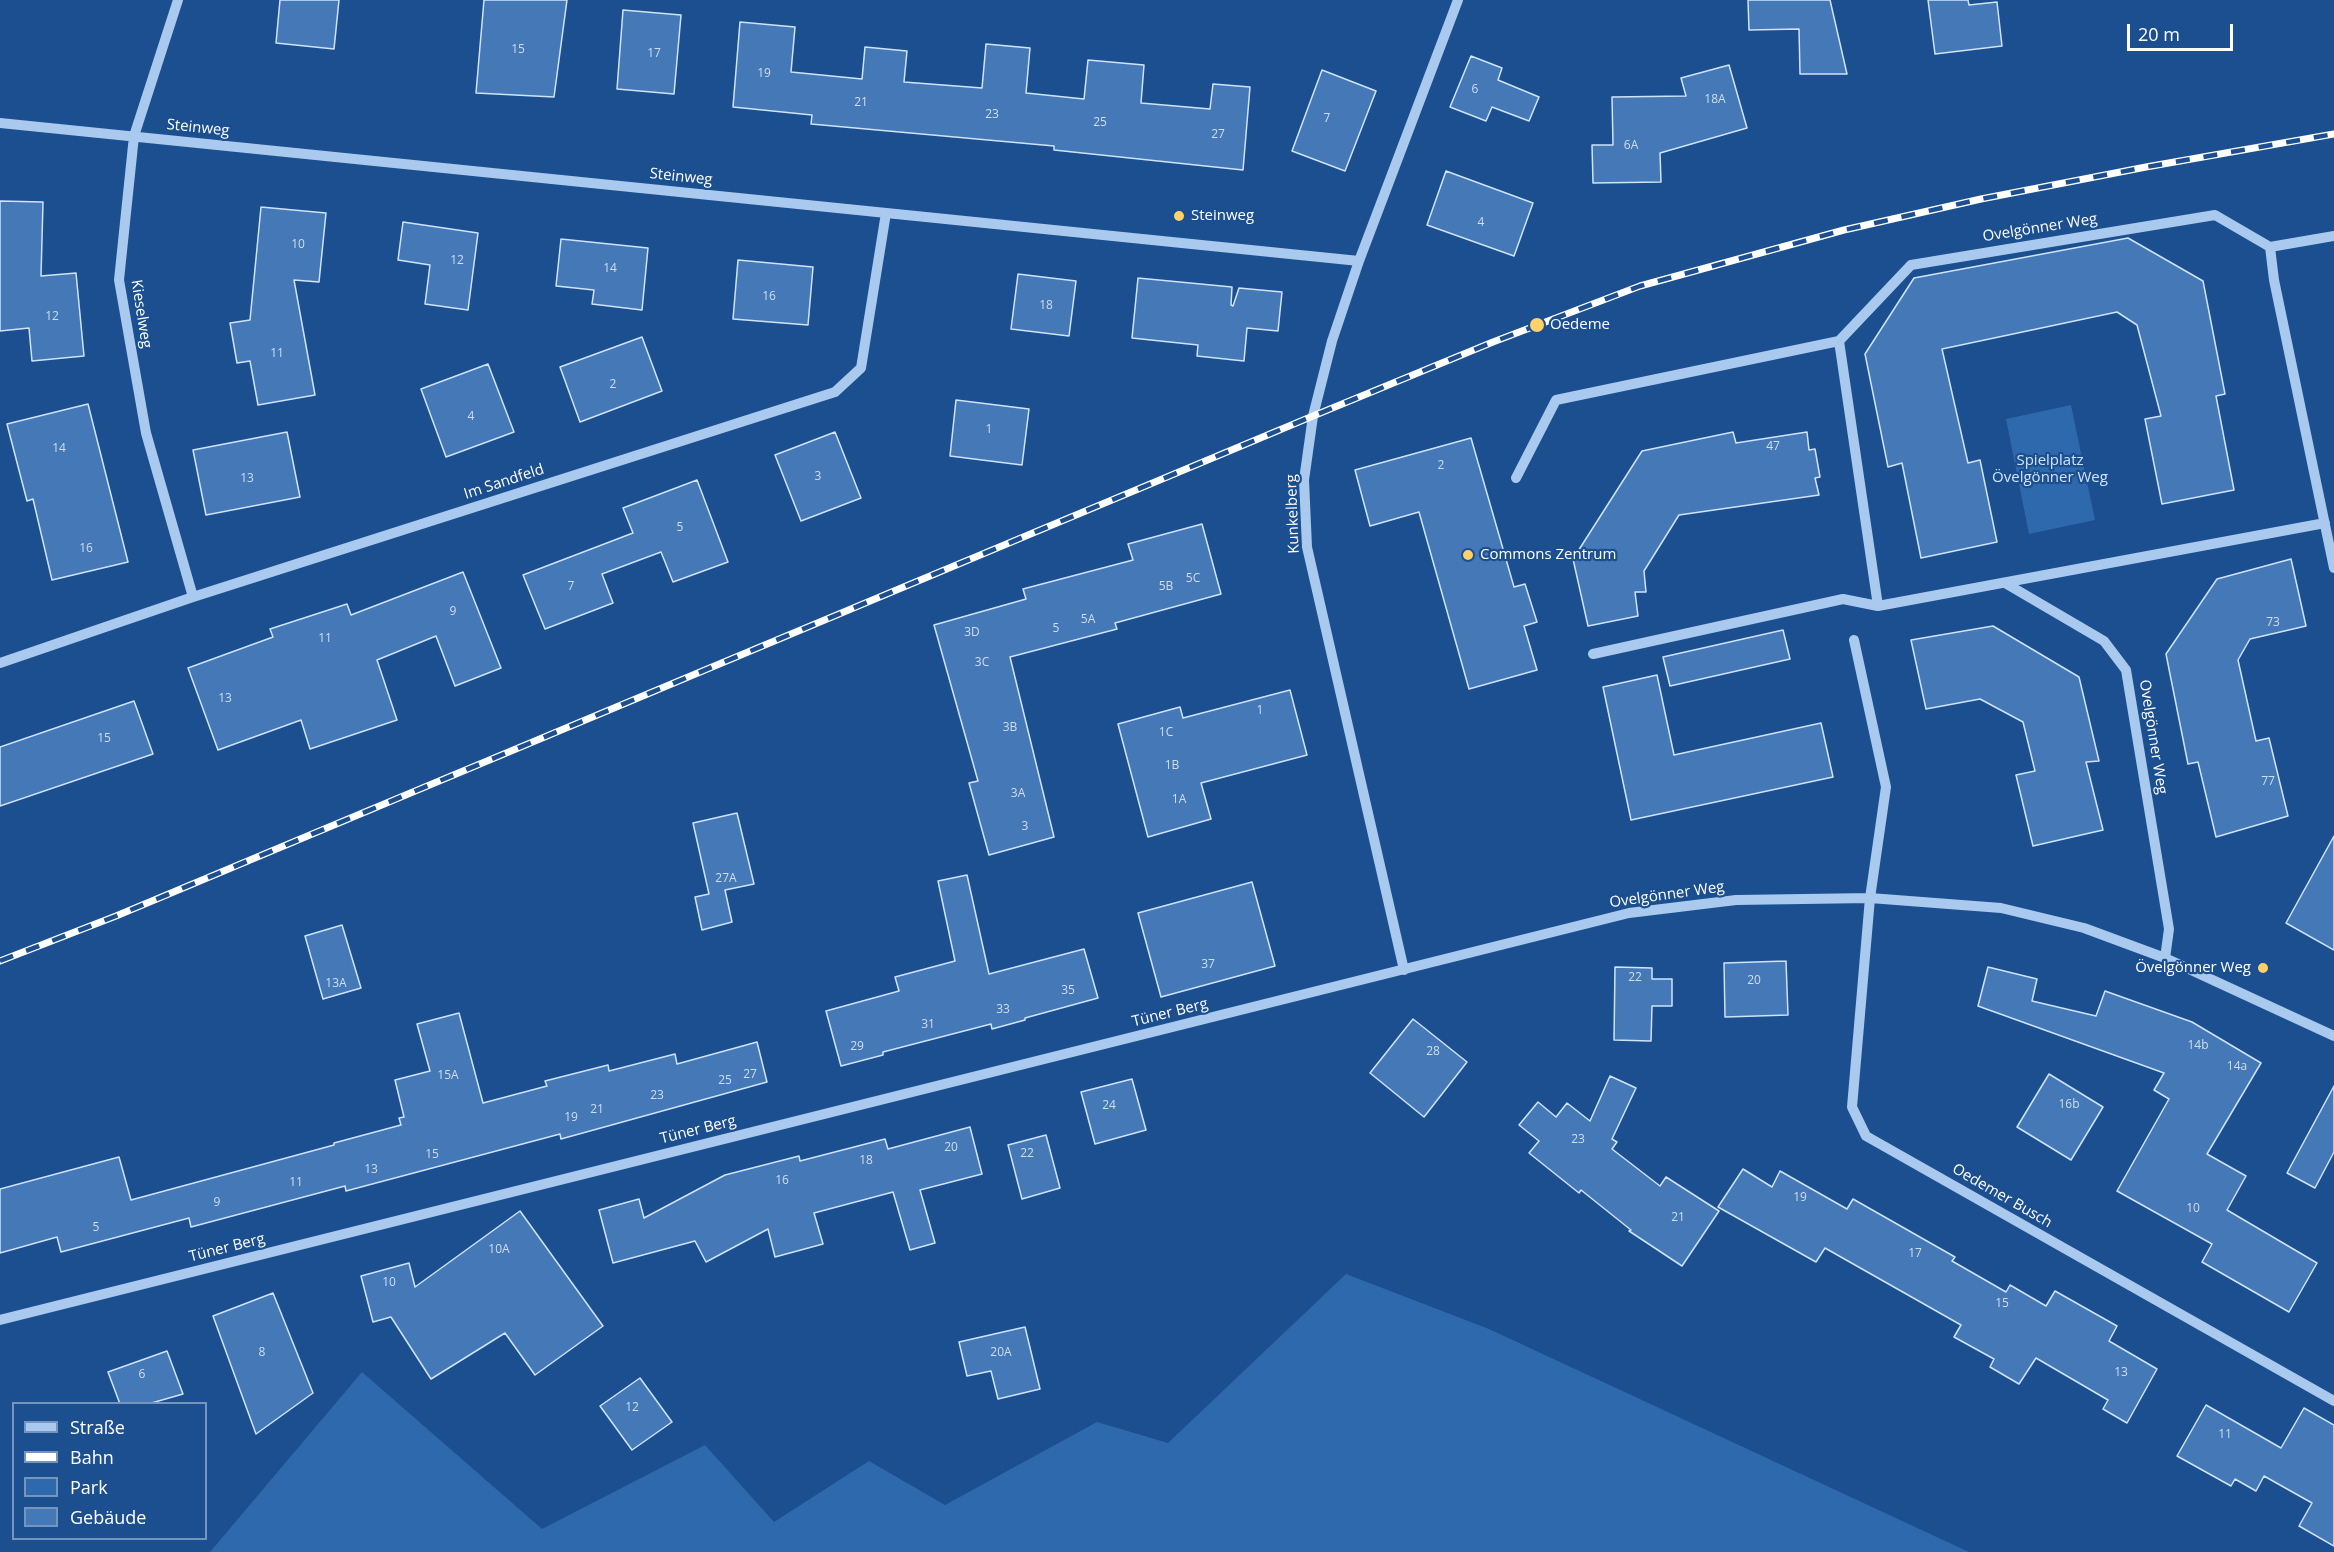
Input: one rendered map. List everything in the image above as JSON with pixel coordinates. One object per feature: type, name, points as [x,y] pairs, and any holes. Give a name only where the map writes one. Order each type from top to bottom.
[{"type":"street","name":"Kieselweg","points":[[178,0],[134,136],[119,280],[146,433],[194,597]]},
{"type":"street","name":"Kunkelberg","points":[[1404,970],[1306,547],[1304,480],[1313,416],[1332,341],[1359,261],[1458,0]]},
{"type":"street","name":"Steinweg","points":[[0,123],[1359,261]]},
{"type":"street","name":"Im Sandfeld","points":[[0,663],[194,597],[835,392],[861,368],[886,213]]},
{"type":"street","name":"Ovelgönner Weg","points":[[1839,342],[1911,265],[2215,215],[2270,247]]},
{"type":"street","points":[[2334,236],[2270,247],[2274,280],[2334,568]]},
{"type":"street","points":[[1515,478],[1556,400],[1839,342],[1878,606]]},
{"type":"street","points":[[1593,654],[1843,599],[1878,606],[2325,523]]},
{"type":"street","name":"Ovelgönner Weg","points":[[2005,583],[2104,641],[2126,670],[2169,929],[2165,958]]},
{"type":"street","points":[[1854,640],[1886,787],[1870,898]]},
{"type":"street","name":"Ovelgönner Weg","points":[[1404,970],[1629,913],[1736,900],[1870,898],[2001,908],[2085,928],[2165,958],[2334,1036]]},
{"type":"street","name":"Oedemer Busch","points":[[1870,898],[1851,1107],[1866,1137],[2334,1401]]},
{"type":"street","name":"Tüner Berg","points":[[0,1320],[1404,970]]},
{"type":"green space","name":"Spielplatz Övelgönner Weg","points":[[2071,405],[2095,520],[2029,534],[2006,419]]},
{"type":"green space","points":[[1346,1274],[1489,1329],[1969,1552],[210,1552],[362,1372],[542,1529],[705,1445],[774,1522],[869,1461],[945,1505],[1097,1422],[1168,1443]]},
{"type":"building","points":[[280,0],[339,0],[334,49],[276,43]]},
{"type":"building","points":[[484,0],[567,0],[554,97],[476,93]]},
{"type":"building","points":[[1748,0],[1830,0],[1847,74],[1800,74],[1799,29],[1749,30]]},
{"type":"building","points":[[1928,0],[1968,0],[1969,5],[1997,2],[2002,46],[1935,54]]},
{"type":"building","points":[[623,10],[681,15],[674,94],[617,89]]},
{"type":"building","points":[[740,22],[795,27],[791,72],[862,79],[865,47],[907,51],[904,82],[982,88],[986,44],[1030,48],[1026,93],[1084,99],[1088,60],[1144,65],[1141,103],[1210,109],[1213,84],[1250,87],[1243,170],[1054,150],[1054,146],[811,124],[812,115],[733,107]]},
{"type":"building","points":[[1471,56],[1502,68],[1498,80],[1539,97],[1529,121],[1492,107],[1486,121],[1450,107]]},
{"type":"building","points":[[1729,65],[1747,128],[1660,153],[1661,182],[1593,183],[1592,145],[1613,145],[1612,97],[1686,96],[1681,78]]},
{"type":"building","points":[[1322,70],[1376,91],[1345,171],[1292,151]]},
{"type":"building","points":[[1446,171],[1533,203],[1514,256],[1427,225]]},
{"type":"building","points":[[0,201],[43,202],[41,276],[76,273],[84,356],[32,361],[29,328],[0,331]]},
{"type":"building","points":[[261,207],[326,213],[319,282],[294,280],[315,395],[258,405],[250,361],[237,363],[230,323],[250,320]]},
{"type":"building","points":[[403,222],[478,233],[468,310],[425,304],[430,265],[398,260]]},
{"type":"building","points":[[2128,238],[2203,281],[2225,394],[2216,396],[2234,490],[2162,504],[2145,419],[2161,416],[2137,325],[2117,312],[1942,349],[1968,463],[1980,460],[1997,542],[1921,558],[1902,463],[1888,467],[1865,354],[1914,278]]},
{"type":"building","points":[[561,239],[648,248],[642,310],[592,304],[594,290],[556,286]]},
{"type":"building","points":[[738,260],[813,267],[808,325],[733,319]]},
{"type":"building","points":[[1018,274],[1076,281],[1069,336],[1011,329]]},
{"type":"building","points":[[1138,278],[1232,287],[1231,305],[1233,306],[1239,288],[1282,292],[1278,331],[1247,328],[1244,361],[1197,356],[1198,345],[1132,338]]},
{"type":"building","points":[[642,337],[662,391],[580,422],[560,367]]},
{"type":"building","points":[[488,364],[514,432],[446,457],[421,389]]},
{"type":"building","points":[[956,400],[1029,409],[1022,465],[950,456]]},
{"type":"building","points":[[88,404],[128,562],[52,580],[33,499],[27,501],[7,424]]},
{"type":"building","points":[[287,432],[300,497],[206,515],[193,450]]},
{"type":"building","points":[[835,432],[861,498],[801,521],[775,455]]},
{"type":"building","points":[[1733,432],[1736,443],[1807,432],[1809,450],[1815,449],[1820,477],[1815,478],[1819,495],[1679,515],[1644,571],[1646,592],[1635,592],[1638,616],[1588,626],[1573,559],[1642,451]]},
{"type":"building","name":"Commons Zentrum","points":[[1471,438],[1514,587],[1525,584],[1537,622],[1524,626],[1537,670],[1469,689],[1419,512],[1370,526],[1355,470]]},
{"type":"building","points":[[697,480],[728,562],[673,582],[661,552],[602,574],[613,603],[545,629],[523,575],[633,533],[623,508]]},
{"type":"building","points":[[1202,524],[1221,594],[1115,623],[1117,629],[1010,657],[1054,837],[989,855],[969,783],[978,781],[934,625],[1026,599],[1023,589],[1133,560],[1128,544]]},
{"type":"building","points":[[2291,559],[2306,626],[2250,639],[2238,660],[2256,741],[2269,738],[2288,816],[2216,837],[2198,762],[2188,764],[2166,654],[2217,579]]},
{"type":"building","points":[[463,572],[501,668],[455,686],[436,636],[377,660],[397,720],[310,749],[301,720],[218,750],[188,668],[273,637],[270,629],[347,604],[351,615]]},
{"type":"building","points":[[1993,626],[2079,677],[2099,761],[2086,762],[2103,830],[2033,846],[2016,775],[2035,771],[2023,722],[1980,699],[1926,709],[1911,640]]},
{"type":"building","points":[[1783,630],[1790,659],[1670,686],[1663,657]]},
{"type":"building","points":[[1657,675],[1674,755],[1821,723],[1833,777],[1631,820],[1603,687]]},
{"type":"building","points":[[1290,690],[1307,755],[1201,783],[1211,819],[1148,837],[1118,724],[1180,707],[1183,718]]},
{"type":"building","points":[[134,701],[153,754],[0,806],[0,747]]},
{"type":"building","points":[[737,813],[754,884],[725,890],[732,922],[702,930],[695,897],[709,894],[693,823]]},
{"type":"building","points":[[2334,836],[2334,950],[2286,923]]},
{"type":"building","points":[[967,875],[989,974],[1084,949],[1098,998],[992,1029],[991,1024],[883,1052],[883,1055],[841,1066],[826,1011],[899,991],[895,977],[955,961],[938,881]]},
{"type":"building","points":[[1252,882],[1275,966],[1161,997],[1138,913]]},
{"type":"building","points":[[342,925],[361,988],[323,999],[305,936]]},
{"type":"building","points":[[1786,961],[1788,1015],[1725,1017],[1724,963]]},
{"type":"building","points":[[1615,967],[1652,968],[1652,979],[1672,979],[1672,1006],[1652,1006],[1651,1041],[1614,1040]]},
{"type":"building","points":[[1988,967],[2037,979],[2032,1001],[2096,1016],[2105,991],[2192,1022],[2261,1063],[2207,1154],[2246,1176],[2227,1210],[2317,1263],[2289,1312],[2202,1262],[2212,1244],[2117,1191],[2169,1099],[2154,1090],[2164,1073],[1978,1006]]},
{"type":"building","points":[[459,1013],[483,1103],[547,1086],[545,1081],[608,1065],[609,1071],[675,1054],[677,1064],[757,1042],[767,1082],[561,1139],[560,1134],[346,1191],[345,1186],[191,1227],[189,1218],[61,1252],[57,1237],[0,1253],[0,1189],[119,1157],[131,1200],[401,1125],[399,1118],[404,1117],[395,1080],[430,1071],[417,1024]]},
{"type":"building","points":[[1413,1019],[1467,1062],[1424,1117],[1370,1073]]},
{"type":"building","points":[[2049,1074],[2103,1107],[2071,1160],[2017,1127]]},
{"type":"building","points":[[1610,1076],[1636,1088],[1612,1139],[1617,1142],[1612,1149],[1660,1186],[1666,1177],[1719,1211],[1682,1266],[1629,1231],[1631,1230],[1581,1190],[1579,1193],[1529,1153],[1539,1141],[1519,1125],[1538,1102],[1556,1117],[1567,1103],[1590,1121]]},
{"type":"building","points":[[1132,1079],[1146,1130],[1095,1144],[1081,1092]]},
{"type":"building","points":[[2334,1086],[2334,1152],[2315,1188],[2287,1173]]},
{"type":"building","points":[[970,1127],[982,1174],[920,1190],[935,1243],[910,1250],[893,1192],[814,1213],[823,1244],[775,1257],[768,1229],[706,1262],[695,1241],[613,1263],[599,1210],[639,1199],[644,1218],[725,1175],[799,1156],[800,1161],[885,1139],[888,1149]]},
{"type":"building","points":[[1046,1135],[1060,1188],[1022,1199],[1008,1145]]},
{"type":"building","points":[[1743,1169],[1772,1187],[1780,1171],[1847,1209],[1853,1199],[1955,1257],[1952,1261],[2006,1292],[2010,1285],[2046,1306],[2055,1291],[2117,1326],[2109,1341],[2157,1369],[2127,1423],[2103,1409],[2108,1400],[2036,1358],[2019,1384],[1990,1367],[1994,1359],[1954,1337],[1961,1325],[1825,1248],[1816,1262],[1718,1207]]},
{"type":"building","points":[[520,1211],[603,1326],[535,1375],[505,1333],[431,1379],[391,1317],[373,1322],[361,1276],[409,1263],[415,1287]]},
{"type":"building","points":[[273,1293],[313,1393],[256,1434],[213,1316]]},
{"type":"building","points":[[1025,1327],[1040,1389],[998,1399],[991,1371],[967,1376],[959,1342]]},
{"type":"building","points":[[167,1351],[183,1394],[155,1402],[119,1402],[108,1372]]},
{"type":"building","points":[[640,1378],[672,1422],[632,1450],[600,1406]]},
{"type":"building","points":[[2206,1405],[2281,1448],[2304,1408],[2334,1425],[2334,1546],[2299,1526],[2312,1503],[2264,1476],[2256,1491],[2235,1479],[2231,1486],[2177,1456]]},
{"type":"railway","points":[[0,961],[116,916],[1313,416],[1493,342],[1640,286],[1844,230],[1981,199],[2334,134]]},
{"type":"place","name":"Steinweg","points":[[1179,216]]},
{"type":"place","name":"Oedeme","points":[[1537,325]]},
{"type":"place","name":"Commons Zentrum","points":[[1468,555]]},
{"type":"place","name":"Övelgönner Weg","points":[[2263,968]]}]
